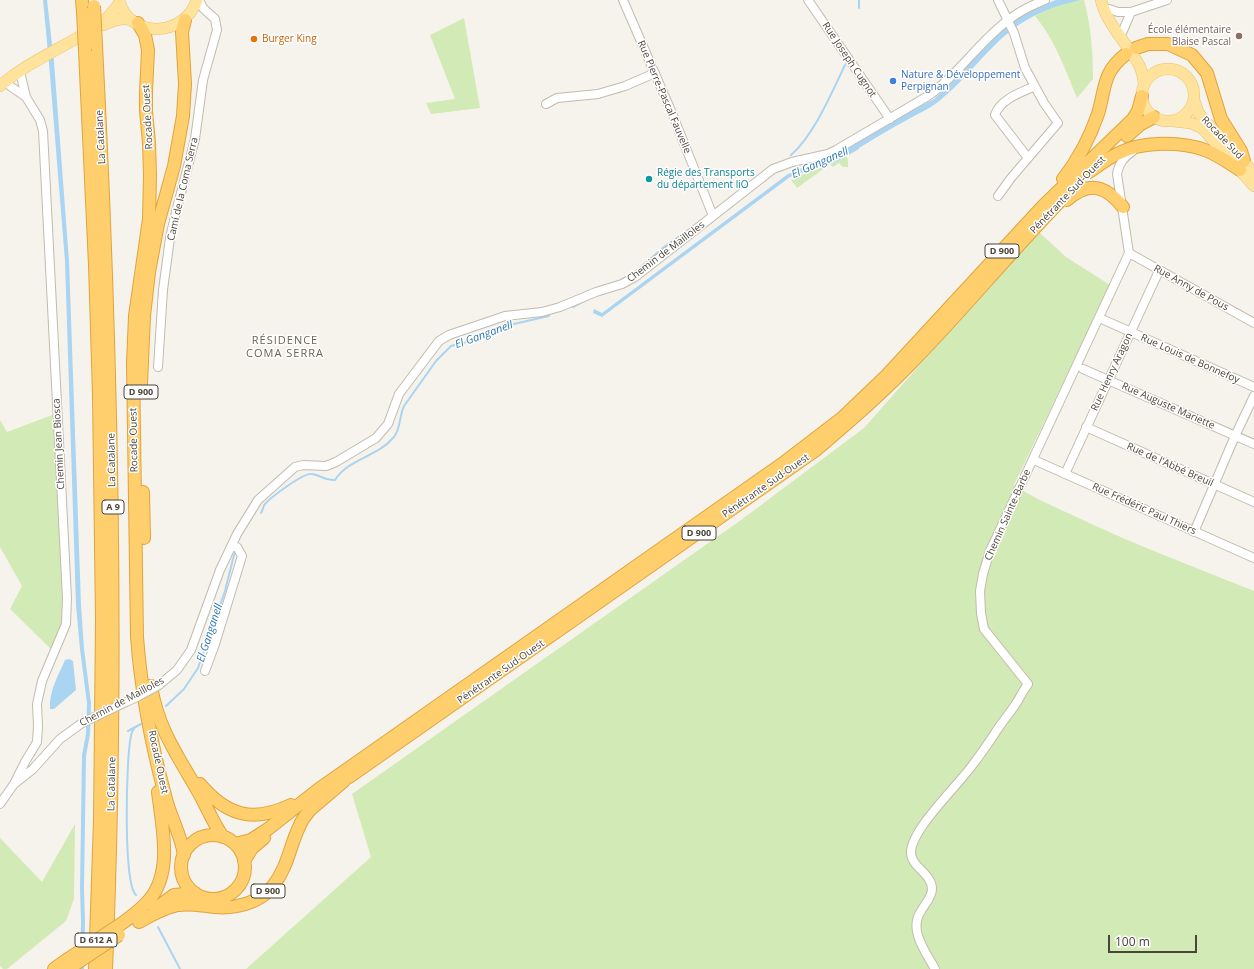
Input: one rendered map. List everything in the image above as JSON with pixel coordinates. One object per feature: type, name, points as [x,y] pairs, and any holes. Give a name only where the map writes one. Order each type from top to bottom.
[{"type":"highway","name":"La Catalane","points":[[94,3],[90,48],[102,620],[100,820],[95,969]]},
{"type":"highway","name":"La Catalane","points":[[83,6],[90,48],[107,264],[114,627],[112,820],[106,969]]},
{"type":"highway","name":"Rocade Ouest","points":[[187,18],[182,32],[185,84],[183,116],[174,166],[158,224],[149,272],[144,316],[141,363],[145,634],[148,668],[153,699],[158,717],[169,742],[200,795],[222,837]]},
{"type":"highway","name":"Rocade Ouest","points":[[135,22],[145,35],[148,50],[146,111],[150,143],[149,219],[135,316],[133,363],[136,586],[140,669],[166,800],[182,845],[184,855],[181,871]]},
{"type":"highway","points":[[1042,206],[1078,158],[1098,115],[1107,76],[1118,60],[1134,54],[1148,44],[1168,44],[1192,55],[1207,73],[1221,119],[1241,151],[1242,165],[1194,147],[1163,144],[1139,146],[1118,154],[1089,172]]},
{"type":"highway","name":"D 900","points":[[1114,143],[1138,112],[1142,96]]},
{"type":"highway","name":"D 900","points":[[1114,143],[1141,124],[1154,117]]},
{"type":"highway","name":"Pénétrante Sud-Ouest","points":[[319,789],[782,464],[842,418],[887,375],[1042,206],[1114,143]]},
{"type":"highway","name":"Pénétrante Sud-Ouest","points":[[244,860],[252,848],[262,840],[344,781],[816,450],[857,415],[918,357],[1114,143]]},
{"type":"highway","points":[[1038,225],[1071,196],[1080,190],[1089,188],[1105,190],[1114,196],[1123,207]]},
{"type":"highway","points":[[124,927],[152,896],[162,876],[164,867],[152,734]]},
{"type":"highway","points":[[181,762],[218,804],[246,815],[261,815],[278,811],[319,789]]},
{"type":"highway","name":"Pénétrante Sud-Ouest","points":[[124,927],[177,905],[190,904],[231,907],[245,904],[266,893],[283,872],[300,824],[306,815],[344,781]]},
{"type":"highway","points":[[235,844],[250,840],[268,829],[319,789]]},
{"type":"highway","points":[[181,871],[186,884],[195,893],[214,899],[228,896],[233,892],[242,881],[245,867],[239,848],[222,837],[211,835],[200,838],[190,845],[184,855]]},
{"type":"highway","points":[[124,927],[168,895],[179,882],[181,871]]},
{"type":"highway","name":"Pénétrante Sud-Ouest","points":[[139,922],[174,896],[195,893]]},
{"type":"highway","name":"D 612 A","points":[[68,964],[124,927]]},
{"type":"highway","points":[[54,969],[68,964]]},
{"type":"main road","points":[[60,48],[111,22],[126,19],[150,28],[165,29],[187,18],[198,0]]},
{"type":"main road","points":[[0,94],[5,86],[26,67],[103,21],[120,1],[125,12],[135,22]]},
{"type":"main road","points":[[1104,3],[1140,67],[1144,83],[1142,96],[1146,110],[1160,120],[1172,121],[1180,119],[1191,108],[1194,100],[1193,87],[1186,76],[1179,71],[1171,69],[1158,71],[1144,83]]},
{"type":"main road","points":[[1104,3],[1106,14],[1134,54],[1158,71]]},
{"type":"main road","points":[[5,86],[21,76],[45,57]]},
{"type":"main road","name":"Rocade Sud","points":[[1194,100],[1198,112],[1242,165],[1254,186]]},
{"type":"main road","name":"Rocade Sud","points":[[1172,121],[1191,123],[1202,128],[1242,165],[1254,173]]},
{"type":"street","points":[[198,0],[203,8],[211,15]]},
{"type":"street","name":"Rue Pierre-Pascal Fauvelle","points":[[623,0],[672,113],[713,216]]},
{"type":"street","name":"Rue Joseph Cugnot","points":[[808,0],[890,119]]},
{"type":"street","points":[[998,0],[1007,22],[1014,33],[1025,68],[1044,103],[1058,123],[1011,178],[998,196]]},
{"type":"street","name":"Chemin de Mailloles","points":[[0,804],[14,784],[33,769],[60,738],[82,723],[159,685],[177,670],[191,650],[220,570],[237,534],[258,500],[295,467],[304,464],[326,466],[336,462],[376,438],[388,424],[398,394],[439,341],[449,335],[505,316],[542,312],[560,307],[596,292],[622,284],[635,276],[773,169],[792,162],[828,154],[928,96],[942,86],[1007,22],[1035,4],[1045,0]]},
{"type":"street","points":[[1104,3],[1118,12],[1131,12],[1167,0]]},
{"type":"street","points":[[187,18],[203,12],[211,15]]},
{"type":"street","points":[[1122,33],[1131,12]]},
{"type":"street","name":"Camí de la Coma Serra","points":[[158,367],[163,290],[170,238],[195,139],[200,91],[217,30],[215,20],[211,15]]},
{"type":"street","points":[[546,104],[557,98],[598,94],[625,86],[655,73]]},
{"type":"street","name":"Chemin Jean Biosca","points":[[14,784],[37,742],[37,704],[42,681],[66,624],[67,598],[43,131],[40,120],[26,97],[21,76]]},
{"type":"street","name":"Chemin Jean Biosca","points":[[5,86],[26,97]]},
{"type":"street","points":[[1028,158],[995,115],[996,111],[1005,102],[1017,94],[1035,86]]},
{"type":"street","points":[[1129,253],[1117,174],[1119,166],[1125,157],[1139,146]]},
{"type":"street","name":"Rue Anny de Pous","points":[[1129,253],[1254,323]]},
{"type":"street","name":"Chemin Sainte-Barbe","points":[[935,969],[918,936],[915,926],[917,916],[932,893],[932,885],[930,879],[911,856],[911,849],[920,830],[971,768],[1028,684],[984,629],[981,613],[980,591],[983,574],[990,551],[1034,460],[1129,253]]},
{"type":"street","name":"Rue Henry Aragon","points":[[1065,474],[1159,271]]},
{"type":"street","name":"Rue Louis de Bonnefoy","points":[[1104,320],[1254,387]]},
{"type":"street","name":"Rue Auguste Mariette","points":[[1083,369],[1254,444]]},
{"type":"street","points":[[1194,532],[1235,436],[1254,396]]},
{"type":"street","name":"Rue de l'Abbé Breuil","points":[[1086,427],[1254,502]]},
{"type":"street","name":"Rue Frédéric Paul Thiers","points":[[1034,460],[1254,558]]},
{"type":"street","points":[[205,671],[215,644],[242,556],[237,547],[231,547]]},
{"type":"green space","points":[[1084,0],[1091,39],[1093,79],[1077,98],[1054,45],[1035,16],[1059,5]]},
{"type":"green space","points":[[464,18],[480,108],[431,114],[426,103],[455,99],[430,35]]},
{"type":"green space","points":[[847,156],[848,167],[843,167],[839,163],[833,167],[830,164],[797,188],[791,180],[816,168],[838,161]]},
{"type":"green space","points":[[1038,231],[1066,257],[1110,285],[1014,485],[1041,501],[1115,535],[1254,591],[1254,969],[246,969],[371,857],[352,794],[741,520],[864,428]]},
{"type":"green space","points":[[55,414],[64,610],[61,628],[51,649],[10,609],[22,586],[0,547],[0,420],[7,432]]},
{"type":"green space","points":[[75,824],[74,899],[66,921],[7,969],[3,969],[0,966],[0,838],[42,882]]},
{"type":"water","points":[[43,0],[47,0],[54,62],[69,261],[81,605],[84,649],[91,703],[90,734],[86,756],[84,969],[80,969],[80,888],[82,755],[86,734],[87,703],[76,605],[65,261]]},
{"type":"water","points":[[1056,0],[1082,0],[1047,10],[1025,21],[1005,35],[954,88],[934,105],[838,161],[790,177],[602,317],[593,313],[594,309],[602,313],[788,174],[836,156],[897,118],[934,99],[957,78],[990,40],[1012,22],[1028,11]]},
{"type":"water","points":[[69,659],[73,661],[76,690],[54,709],[50,709],[54,684],[65,660]]},
{"type":"waterway","points":[[859,0],[859,8]]},
{"type":"waterway","points":[[791,155],[815,125],[845,65]]},
{"type":"waterway","points":[[641,267],[664,247],[690,229]]},
{"type":"waterway","points":[[617,282],[635,272]]},
{"type":"waterway","points":[[573,307],[586,300]]},
{"type":"waterway","name":"El Ganganell","points":[[261,513],[264,505],[268,501],[287,486],[302,477],[312,474],[328,480],[335,480],[347,467],[379,450],[393,438],[399,427],[404,406],[436,361],[451,346],[472,341],[505,326],[549,316]]},
{"type":"waterway","name":"El Ganganell","points":[[166,706],[184,689],[198,668],[225,591],[236,552]]},
{"type":"waterway","name":"El Ganganell","points":[[128,731],[141,724]]},
{"type":"waterway","points":[[135,727],[131,734],[129,748],[127,845],[132,886],[136,895]]},
{"type":"waterway","points":[[158,927],[180,969]]},
{"type":"place","name":"École élémentaire Blaise Pascal","points":[[1239,36]]},
{"type":"place","name":"Burger King","points":[[254,39]]},
{"type":"place","name":"Nature & Développement Perpignan","points":[[893,81]]},
{"type":"place","name":"Régie des Transports du département liO","points":[[649,179]]},
{"type":"district","name":"RÉSIDENCE COMA SERRA","points":[[285,347]]}]
